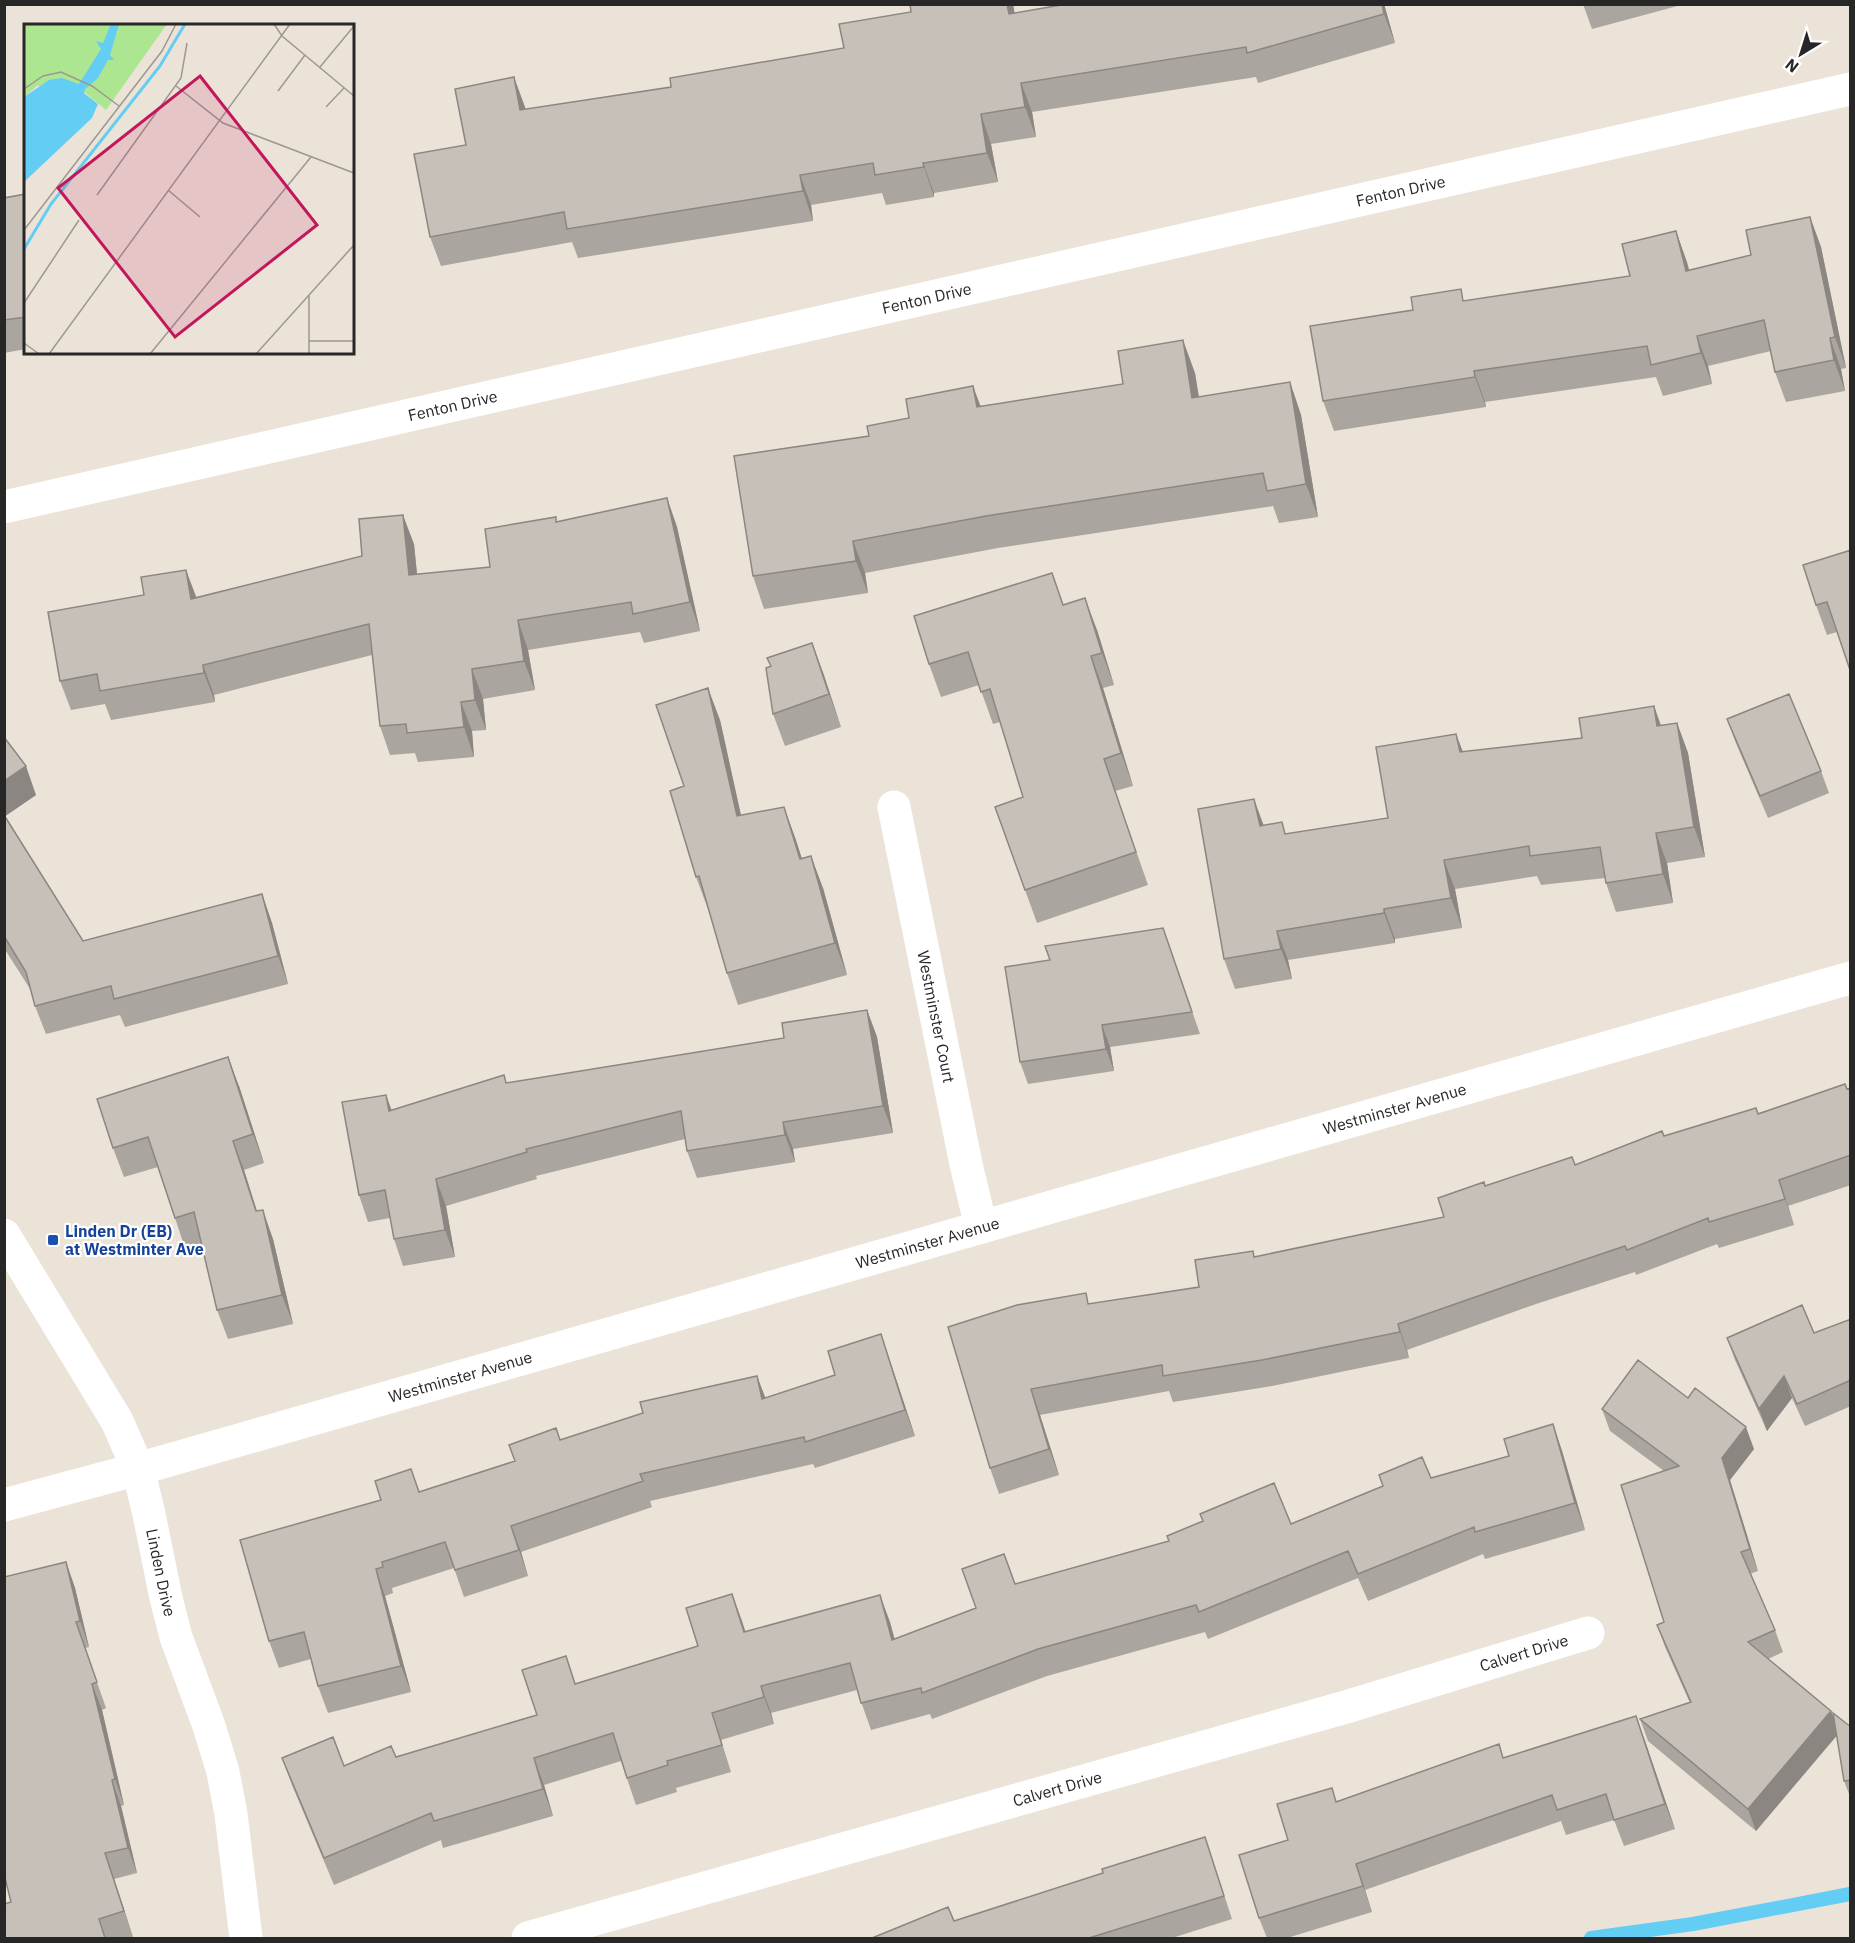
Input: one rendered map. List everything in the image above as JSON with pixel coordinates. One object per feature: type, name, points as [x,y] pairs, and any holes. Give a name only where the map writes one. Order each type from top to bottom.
[{"type":"street","name":"Fenton Drive","points":[[4,507],[1851,89]]},
{"type":"street","name":"Westminster Court","points":[[894,807],[966,1164],[981,1227]]},
{"type":"street","name":"Westminster Avenue","points":[[4,1505],[138,1469],[1851,978]]},
{"type":"street","name":"Linden Drive","points":[[4,1235],[117,1421],[138,1469],[176,1637],[209,1726],[223,1772],[231,1814],[246,1938]]},
{"type":"street","name":"Calvert Drive","points":[[528,1938],[1323,1714],[1588,1634]]},
{"type":"building","points":[[910,4],[1007,4],[1009,14],[1067,4],[1382,4],[1384,14],[1247,53],[1246,47],[1021,83],[1025,107],[981,114],[987,153],[923,163],[924,167],[875,175],[873,163],[800,175],[803,191],[567,229],[564,212],[430,237],[414,154],[466,145],[455,89],[514,77],[520,110],[671,87],[670,78],[844,48],[839,24],[911,12]]},
{"type":"building","points":[[24,194],[24,317],[4,320],[4,198]]},
{"type":"building","points":[[1810,217],[1835,337],[1830,338],[1834,360],[1775,372],[1764,320],[1697,336],[1701,353],[1651,365],[1647,346],[1474,371],[1475,377],[1323,401],[1310,326],[1413,310],[1411,297],[1461,289],[1463,301],[1630,276],[1622,244],[1676,231],[1686,271],[1751,255],[1746,230]]},
{"type":"building","points":[[1183,340],[1192,398],[1290,382],[1306,484],[1267,491],[1263,473],[986,516],[853,541],[856,561],[753,576],[734,456],[869,436],[867,426],[909,418],[906,399],[973,386],[977,407],[1123,384],[1118,351]]},
{"type":"building","points":[[667,498],[690,602],[633,614],[631,602],[518,620],[524,661],[472,669],[475,700],[461,702],[464,727],[407,733],[406,724],[380,726],[369,624],[203,665],[204,673],[100,691],[97,674],[60,681],[48,612],[144,595],[141,577],[186,570],[191,599],[362,556],[359,519],[403,515],[409,575],[490,567],[485,529],[556,517],[556,522]]},
{"type":"building","points":[[1851,550],[1851,673],[1827,602],[1816,605],[1803,565]]},
{"type":"building","points":[[1052,573],[1063,605],[1085,598],[1102,653],[1091,656],[1121,753],[1104,759],[1136,852],[1025,890],[995,807],[1023,797],[990,689],[981,692],[968,652],[929,664],[914,616]]},
{"type":"building","points":[[812,643],[829,694],[773,714],[766,668],[771,666],[767,658]]},
{"type":"building","points":[[708,688],[737,816],[784,807],[800,859],[811,856],[835,943],[727,973],[699,876],[696,877],[670,791],[684,786],[656,705]]},
{"type":"building","points":[[1789,694],[1821,771],[1760,796],[1727,719]]},
{"type":"building","points":[[1654,706],[1657,726],[1677,723],[1694,827],[1656,833],[1663,874],[1606,883],[1600,847],[1530,856],[1529,846],[1444,860],[1451,898],[1384,909],[1384,913],[1277,931],[1281,949],[1224,959],[1198,809],[1254,799],[1260,826],[1282,822],[1285,834],[1388,818],[1376,747],[1456,734],[1460,752],[1582,738],[1579,718]]},
{"type":"building","points":[[4,737],[26,766],[4,781]]},
{"type":"building","points":[[4,815],[83,941],[262,894],[278,956],[114,999],[111,986],[35,1006],[26,972],[4,936]]},
{"type":"building","points":[[1163,928],[1192,1012],[1102,1025],[1106,1049],[1020,1062],[1005,967],[1050,960],[1045,946]]},
{"type":"building","points":[[867,1010],[883,1106],[783,1122],[785,1135],[687,1151],[681,1111],[526,1149],[527,1152],[436,1179],[445,1230],[394,1239],[385,1190],[359,1195],[342,1102],[386,1095],[389,1111],[504,1075],[506,1083],[784,1038],[782,1023]]},
{"type":"building","points":[[228,1057],[253,1134],[233,1141],[256,1211],[263,1210],[282,1295],[217,1310],[194,1212],[175,1218],[148,1137],[113,1148],[97,1099]]},
{"type":"building","points":[[1845,1084],[1847,1089],[1851,1088],[1851,1155],[1779,1180],[1785,1199],[1709,1222],[1708,1218],[1627,1250],[1625,1246],[1527,1279],[1398,1324],[1400,1332],[1262,1360],[1163,1376],[1162,1365],[1031,1389],[1049,1449],[990,1468],[948,1327],[1017,1305],[1086,1293],[1088,1304],[1199,1287],[1195,1260],[1253,1251],[1254,1257],[1444,1217],[1438,1198],[1484,1182],[1485,1186],[1572,1157],[1575,1165],[1662,1131],[1664,1136],[1756,1108],[1758,1114]]},
{"type":"building","points":[[1802,1305],[1814,1333],[1851,1319],[1851,1380],[1797,1404],[1784,1376],[1759,1409],[1727,1338]]},
{"type":"building","points":[[881,1334],[905,1410],[805,1442],[804,1437],[640,1474],[643,1481],[511,1526],[519,1550],[455,1570],[445,1542],[382,1562],[383,1567],[376,1569],[401,1666],[318,1686],[304,1632],[269,1641],[240,1540],[381,1500],[375,1481],[411,1469],[419,1492],[515,1461],[509,1445],[556,1428],[560,1440],[643,1413],[640,1402],[757,1376],[762,1399],[835,1375],[828,1351]]},
{"type":"building","points":[[1638,1360],[1688,1398],[1695,1388],[1746,1427],[1722,1458],[1750,1549],[1741,1552],[1775,1630],[1748,1642],[1831,1711],[1748,1809],[1640,1719],[1691,1702],[1657,1625],[1664,1622],[1621,1485],[1679,1466],[1602,1409]]},
{"type":"building","points":[[1553,1424],[1575,1503],[1475,1532],[1474,1527],[1358,1574],[1348,1551],[1199,1612],[1196,1605],[1038,1649],[922,1693],[921,1688],[861,1703],[850,1663],[761,1686],[764,1697],[712,1713],[722,1745],[667,1761],[668,1765],[627,1778],[613,1733],[534,1758],[543,1789],[434,1821],[431,1813],[324,1858],[282,1758],[333,1737],[344,1766],[391,1746],[396,1757],[537,1715],[522,1670],[566,1656],[575,1684],[698,1646],[686,1608],[732,1594],[744,1632],[880,1595],[892,1640],[976,1608],[962,1569],[1004,1554],[1015,1584],[1169,1541],[1167,1536],[1203,1521],[1200,1514],[1274,1483],[1291,1524],[1383,1486],[1379,1475],[1422,1457],[1431,1478],[1509,1456],[1504,1439]]},
{"type":"building","points":[[66,1562],[80,1621],[76,1622],[97,1682],[92,1684],[115,1779],[112,1780],[128,1848],[105,1853],[124,1911],[99,1919],[105,1938],[4,1938],[4,1904],[11,1902],[4,1874],[4,1577]]},
{"type":"building","points":[[1833,1713],[1851,1727],[1851,1780],[1844,1781]]},
{"type":"building","points":[[1636,1716],[1665,1804],[1614,1820],[1606,1794],[1557,1810],[1552,1795],[1356,1864],[1363,1886],[1259,1918],[1239,1855],[1288,1840],[1277,1804],[1332,1788],[1336,1802],[1499,1744],[1503,1758]]},
{"type":"building","points":[[1205,1837],[1224,1896],[1089,1938],[872,1938],[948,1907],[954,1921],[1103,1873],[1102,1869]]},
{"type":"waterway","points":[[1591,1938],[1693,1924],[1850,1894]]},
{"type":"place","name":"Linden Dr (EB) at Westminter Ave","points":[[53,1240]]}]
